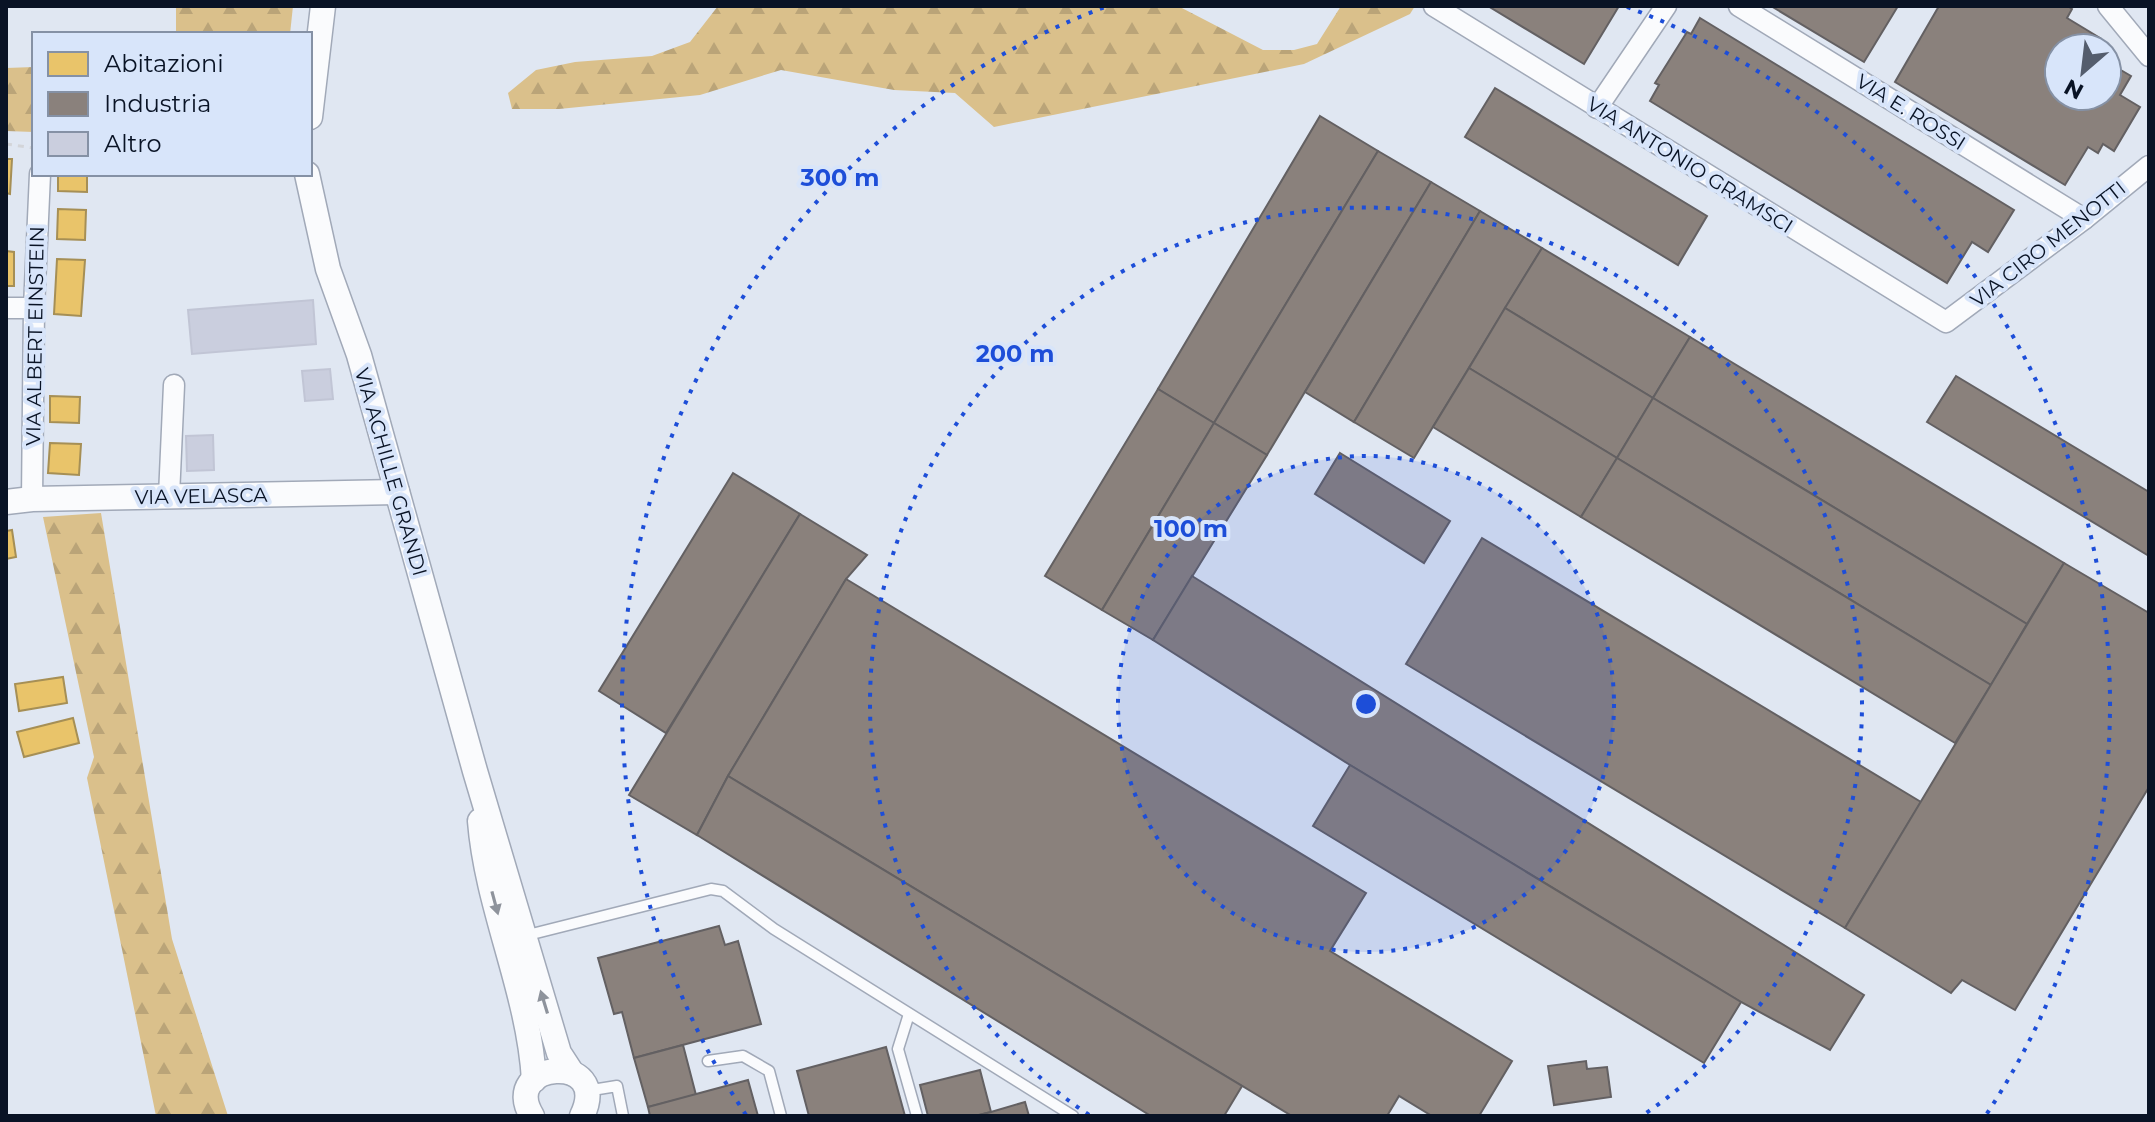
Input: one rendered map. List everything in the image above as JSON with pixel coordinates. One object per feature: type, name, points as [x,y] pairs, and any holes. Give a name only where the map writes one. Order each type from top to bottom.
[{"type":"street","points":[[312,100],[323,6]]},
{"type":"street","points":[[1597,108],[1666,6]]},
{"type":"street","name":"VIA E. ROSSI","points":[[1739,6],[2084,219]]},
{"type":"street","points":[[2108,6],[2149,56]]},
{"type":"street","name":"VIA ANTONIO GRAMSCI","points":[[1433,7],[1946,322]]},
{"type":"street","name":"VIA CIRO MENOTTI","points":[[1946,322],[2084,219],[2149,166]]},
{"type":"street","name":"VIA ALBERT EINSTEIN","points":[[32,499],[34,308],[40,176]]},
{"type":"street","name":"VIA ACHILLE GRANDI","points":[[307,176],[328,269],[359,355],[475,771],[559,1053],[582,1102]]},
{"type":"street","points":[[6,308],[34,308]]},
{"type":"street","points":[[169,496],[174,385]]},
{"type":"street","name":"VIA VELASCA","points":[[6,502],[397,492]]},
{"type":"street","name":"VIA ACHILLE GRANDI","points":[[475,771],[483,857],[532,1047],[534,1080],[527,1093],[532,1116]]},
{"type":"street","points":[[534,1080],[552,1070],[582,1102]]},
{"type":"lane","points":[[524,936],[711,889],[723,891],[774,929],[1073,1116]]},
{"type":"lane","points":[[909,1014],[898,1049],[917,1116]]},
{"type":"lane","points":[[708,1061],[743,1056],[769,1071],[781,1116]]},
{"type":"lane","points":[[582,1102],[617,1086],[623,1116]]},
{"type":"path","points":[[6,144],[32,148]]},
{"type":"green space","points":[[176,6],[293,6],[290,32],[176,32]]},
{"type":"green space","points":[[718,6],[1178,6],[1263,50],[1294,50],[1317,44],[1341,6],[1415,6],[1410,14],[1304,64],[994,127],[955,93],[894,90],[781,70],[700,95],[559,109],[512,109],[508,93],[536,70],[575,62],[652,56],[690,42]]},
{"type":"green space","points":[[32,67],[32,132],[6,131],[6,68]]},
{"type":"green space","points":[[101,513],[172,939],[228,1116],[156,1116],[87,778],[94,757],[43,517]]},
{"type":"building: Abitazioni","points":[[6,159],[12,159],[10,194],[6,193]]},
{"type":"building: Abitazioni","points":[[58,176],[87,176],[87,192],[58,191]]},
{"type":"building: Abitazioni","points":[[58,209],[86,210],[85,240],[57,239]]},
{"type":"building: Abitazioni","points":[[6,251],[14,252],[14,286],[6,286]]},
{"type":"building: Abitazioni","points":[[57,259],[85,260],[81,316],[54,314]]},
{"type":"building: Abitazioni","points":[[50,396],[80,397],[79,423],[50,422]]},
{"type":"building: Abitazioni","points":[[50,443],[81,444],[79,475],[48,473]]},
{"type":"building: Abitazioni","points":[[12,530],[16,557],[6,559],[6,531]]},
{"type":"building: Abitazioni","points":[[63,677],[67,703],[19,711],[15,684]]},
{"type":"building: Abitazioni","points":[[73,718],[79,743],[24,757],[17,732]]},
{"type":"building: Industria","points":[[1488,6],[1619,6],[1584,64]]},
{"type":"building: Industria","points":[[1771,6],[1898,6],[1864,62]]},
{"type":"building: Industria","points":[[1939,6],[2068,6],[2072,9],[2067,18],[2090,32],[2043,32],[2043,112],[2123,112],[2123,97],[2140,107],[2114,151],[2103,144],[2098,153],[2088,147],[2065,185],[1895,82]]},
{"type":"building: Industria","points":[[1700,18],[2014,210],[1988,252],[1972,242],[1947,283],[1650,101],[1659,85],[1655,83],[1687,32],[1691,34]]},
{"type":"building: Industria","points":[[2123,71],[2131,76],[2123,90]]},
{"type":"building: Industria","points":[[1495,88],[1707,216],[1678,265],[1465,137]]},
{"type":"building: Industria","points":[[1320,116],[1378,151],[1214,423],[1158,389]]},
{"type":"building: Industria","points":[[1378,151],[1431,182],[1267,455],[1214,423]]},
{"type":"building: Industria","points":[[1431,182],[1480,211],[1354,422],[1305,392]]},
{"type":"building: Industria","points":[[1480,211],[1542,248],[1414,458],[1354,422]]},
{"type":"building: Industria","points":[[1542,248],[1690,337],[1653,398],[1505,308]]},
{"type":"building: Industria","points":[[1505,308],[1653,398],[1617,458],[1469,368]]},
{"type":"building: Industria","points":[[1690,337],[2064,563],[2027,624],[1653,398]]},
{"type":"building: Industria","points":[[1469,368],[1617,458],[1581,517],[1433,427]]},
{"type":"building: Industria","points":[[1956,376],[2149,492],[2149,556],[1927,422]]},
{"type":"building: Industria","points":[[1158,389],[1214,423],[1102,610],[1045,576]]},
{"type":"building: Industria","points":[[1653,398],[2027,624],[1991,685],[1617,458]]},
{"type":"building: Industria","points":[[1214,423],[1267,455],[1153,640],[1102,610]]},
{"type":"building: Industria","points":[[1340,453],[1450,521],[1424,563],[1315,494]]},
{"type":"building: Industria","points":[[1617,458],[1991,685],[1955,743],[1581,517]]},
{"type":"building: Industria","points":[[733,473],[800,514],[666,733],[599,691]]},
{"type":"building: Industria","points":[[800,514],[867,555],[846,579],[728,776],[697,835],[629,795]]},
{"type":"building: Industria","points":[[1482,538],[1921,802],[1845,928],[1406,664]]},
{"type":"building: Industria","points":[[2064,563],[2149,613],[2149,787],[2015,1010],[1962,980],[1951,993],[1845,928]]},
{"type":"building: Industria","points":[[1192,576],[1864,995],[1830,1050],[1741,1002],[1350,765],[1153,640]]},
{"type":"building: Industria","points":[[846,579],[1366,893],[1330,951],[1512,1061],[1479,1116],[1432,1116],[1399,1096],[1387,1116],[1292,1116],[728,776]]},
{"type":"building: Industria","points":[[1350,765],[1741,1002],[1704,1063],[1313,826]]},
{"type":"building: Industria","points":[[728,776],[1242,1086],[1224,1116],[1151,1116],[697,835]]},
{"type":"building: Industria","points":[[719,926],[725,945],[738,941],[761,1024],[634,1058],[622,1012],[614,1014],[598,958]]},
{"type":"building: Industria","points":[[683,1045],[696,1095],[648,1107],[634,1058]]},
{"type":"building: Industria","points":[[886,1047],[905,1116],[809,1116],[797,1071]]},
{"type":"building: Industria","points":[[1586,1061],[1587,1069],[1607,1067],[1611,1097],[1554,1105],[1548,1066]]},
{"type":"building: Industria","points":[[980,1070],[991,1112],[975,1116],[928,1116],[920,1085]]},
{"type":"building: Industria","points":[[748,1080],[758,1116],[650,1116],[648,1107]]},
{"type":"building: Industria","points":[[1025,1102],[1029,1116],[975,1116],[991,1112]]},
{"type":"building: Altro","points":[[313,300],[316,344],[192,354],[188,310]]},
{"type":"building: Altro","points":[[330,369],[333,399],[305,401],[302,371]]},
{"type":"building: Altro","points":[[213,435],[214,470],[187,471],[186,436]]}]
